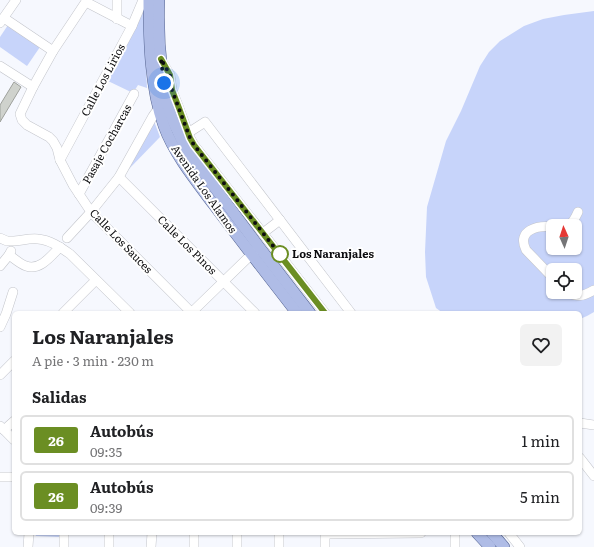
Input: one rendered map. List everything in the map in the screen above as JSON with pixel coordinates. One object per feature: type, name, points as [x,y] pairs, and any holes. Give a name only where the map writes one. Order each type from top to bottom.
[{"type":"main road","name":"Avenida Los Alamos","points":[[149,0],[150,46],[156,96],[163,107]]},
{"type":"main road","name":"Avenida Los Alamos","points":[[159,0],[159,45],[165,95],[163,107],[164,128],[170,141],[202,189],[308,311]]},
{"type":"main road","name":"Avenida Los Alamos","points":[[255,251],[296,311]]},
{"type":"main road","points":[[479,535],[490,547]]},
{"type":"main road","points":[[494,535],[504,547]]},
{"type":"street","points":[[16,0],[2,20],[53,51]]},
{"type":"street","points":[[117,0],[117,19]]},
{"type":"street","name":"Calle Los Lirios","points":[[60,160],[132,26],[143,0]]},
{"type":"street","points":[[0,66],[33,87],[53,51],[86,1],[132,26]]},
{"type":"street","points":[[161,59],[170,75],[172,90],[194,145],[323,311]]},
{"type":"street","name":"Calle Los Sauces","points":[[33,87],[20,114],[22,120],[49,137],[58,148],[60,160],[73,185],[91,212],[190,311]]},
{"type":"street","name":"Pasaje Cocharcas","points":[[79,194],[134,94]]},
{"type":"street","points":[[67,238],[91,212],[119,176],[153,116],[163,107]]},
{"type":"street","points":[[188,133],[205,122],[349,311]]},
{"type":"street","name":"Calle Los Pinos","points":[[119,176],[253,311]]},
{"type":"street","points":[[575,219],[578,212]]},
{"type":"street","points":[[263,233],[280,220]]},
{"type":"street","points":[[546,226],[534,228],[528,232],[523,239],[526,250],[546,271]]},
{"type":"street","points":[[0,238],[12,242],[38,239],[60,247],[70,254],[125,311]]},
{"type":"street","points":[[0,266],[10,255],[12,242]]},
{"type":"street","points":[[10,255],[25,266],[32,267],[39,265],[60,247]]},
{"type":"street","points":[[194,311],[255,251]]},
{"type":"street","points":[[65,311],[96,280]]},
{"type":"street","points":[[582,296],[594,290]]},
{"type":"street","points":[[0,327],[13,292]]},
{"type":"street","points":[[0,375],[12,363]]},
{"type":"street","points":[[12,422],[2,428],[12,438]]},
{"type":"street","points":[[582,424],[594,424]]},
{"type":"street","points":[[582,461],[594,476]]},
{"type":"street","points":[[0,477],[12,477]]},
{"type":"street","points":[[28,547],[29,535]]},
{"type":"street","points":[[64,535],[64,547]]},
{"type":"street","points":[[108,535],[109,547]]},
{"type":"street","points":[[151,547],[152,535]]},
{"type":"street","points":[[194,535],[194,547]]},
{"type":"street","points":[[237,535],[237,547]]},
{"type":"street","points":[[279,535],[279,547]]},
{"type":"street","points":[[325,535],[325,547]]},
{"type":"street","points":[[455,535],[455,547]]},
{"type":"street","points":[[511,535],[520,547]]},
{"type":"shaded area","points":[[143,9],[147,88],[138,85],[133,93],[108,81]]},
{"type":"shaded area","points":[[594,11],[594,312],[582,318],[582,311],[440,311],[436,308],[426,277],[425,252],[427,207],[446,141],[461,111],[480,66],[489,52],[500,41],[524,26],[543,19]]},
{"type":"shaded area","points":[[8,25],[40,47],[27,66],[0,47],[0,37]]},
{"type":"shaded area","points":[[154,121],[160,137],[126,172]]},
{"type":"shaded area","points":[[59,535],[59,537],[36,536]]},
{"type":"building","points":[[14,82],[21,87],[0,122],[0,105]]},
{"type":"bus line","name":"26","points":[[161,59],[170,75],[172,90],[194,145],[323,311]]},
{"type":"place","name":"Los Naranjales","points":[[280,254]]},
{"type":"route","points":[[164,83],[161,59],[170,75],[172,90],[194,145],[281,256],[280,254]]}]
